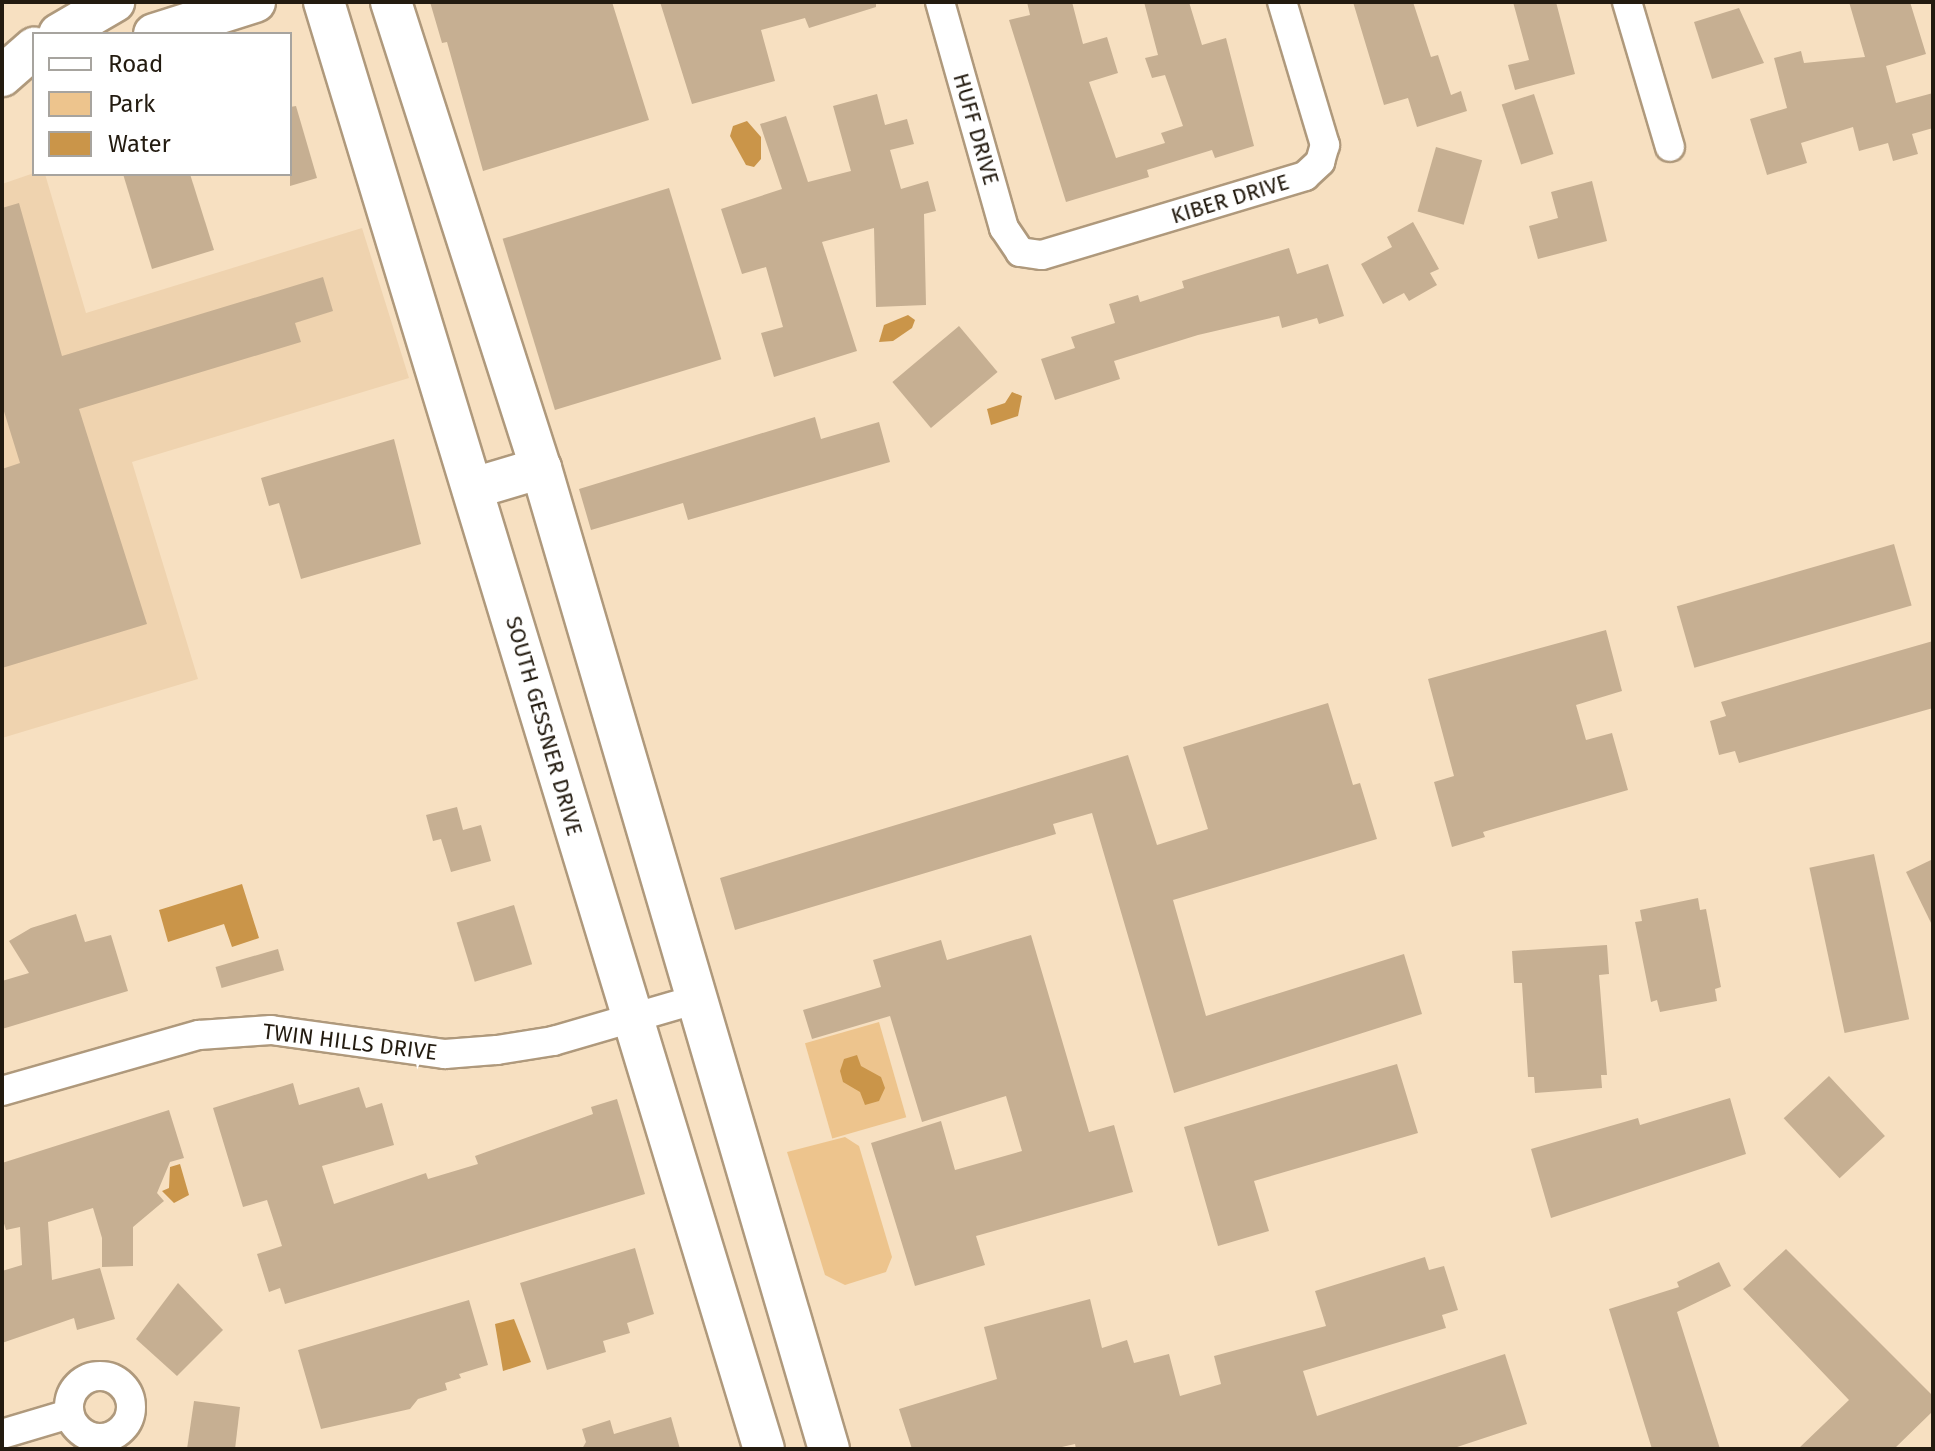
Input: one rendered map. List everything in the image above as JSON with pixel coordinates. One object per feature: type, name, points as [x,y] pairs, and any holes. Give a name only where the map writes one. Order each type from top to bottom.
[{"type":"main road","points":[[62,32],[114,2]]},
{"type":"main road","points":[[160,32],[255,2]]},
{"type":"main road","name":"SOUTH GESSNER DRIVE","points":[[324,2],[764,1449]]},
{"type":"main road","points":[[391,2],[541,468],[829,1449]]},
{"type":"main road","points":[[2,76],[17,58],[32,49]]},
{"type":"main road","points":[[2,102],[32,87]]},
{"type":"main road","points":[[474,488],[541,468]]},
{"type":"street","name":"HUFF DRIVE","points":[[940,2],[1004,228],[1020,252]]},
{"type":"street","name":"KIBER DRIVE","points":[[1020,252],[1042,255],[1305,176],[1320,162],[1325,145],[1282,2]]},
{"type":"street","points":[[1627,2],[1670,147]]},
{"type":"street","name":"TWIN HILLS DRIVE","points":[[2,1091],[199,1035],[271,1030],[445,1054],[553,1041],[698,999]]},
{"type":"street","points":[[2,1434],[69,1414]]},
{"type":"shaded area","points":[[32,174],[46,176],[86,313],[362,228],[409,378],[132,462],[198,679],[2,738],[2,184]]},
{"type":"green space","points":[[879,1022],[906,1117],[832,1138],[805,1043]]},
{"type":"green space","points":[[845,1137],[859,1146],[892,1257],[886,1272],[845,1285],[825,1275],[787,1152]]},
{"type":"water","points":[[747,121],[761,137],[761,159],[754,167],[746,165],[730,136],[733,126]]},
{"type":"water","points":[[908,315],[915,320],[912,328],[893,341],[879,342],[884,325]]},
{"type":"water","points":[[1012,392],[1022,396],[1018,416],[991,425],[987,409],[1005,403]]},
{"type":"water","points":[[242,884],[259,938],[232,947],[224,924],[168,942],[159,910]]},
{"type":"water","points":[[857,1055],[861,1066],[881,1077],[885,1088],[879,1101],[865,1105],[860,1092],[843,1082],[840,1071],[844,1059]]},
{"type":"water","points":[[180,1164],[189,1195],[174,1203],[162,1191],[169,1188],[170,1167]]},
{"type":"water","points":[[514,1319],[531,1362],[503,1371],[495,1324]]},
{"type":"building","points":[[430,2],[612,2],[649,120],[483,171],[447,42],[442,43]]},
{"type":"building","points":[[660,2],[876,2],[876,7],[809,28],[805,18],[761,30],[775,81],[692,104]]},
{"type":"building","points":[[1027,2],[1072,2],[1083,44],[1107,37],[1118,73],[1089,82],[1116,158],[1165,143],[1161,133],[1183,126],[1165,75],[1152,78],[1145,58],[1158,55],[1144,2],[1189,2],[1202,45],[1226,38],[1254,146],[1215,158],[1212,150],[1147,170],[1149,177],[1066,202],[1009,20],[1030,15]]},
{"type":"building","points":[[1353,2],[1413,2],[1431,57],[1438,55],[1451,95],[1461,91],[1467,111],[1417,127],[1408,98],[1384,105]]},
{"type":"building","points":[[1513,2],[1556,2],[1575,74],[1515,90],[1508,65],[1529,60]]},
{"type":"building","points":[[1849,2],[1910,2],[1926,54],[1886,66],[1896,103],[1933,93],[1933,128],[1912,134],[1918,154],[1893,161],[1888,143],[1859,151],[1853,127],[1801,143],[1807,163],[1767,175],[1750,119],[1787,108],[1774,58],[1801,51],[1804,63],[1865,57]]},
{"type":"building","points":[[1739,8],[1764,63],[1712,79],[1694,22]]},
{"type":"building","points":[[877,94],[885,125],[907,119],[914,144],[890,150],[901,189],[928,181],[936,211],[924,214],[926,305],[876,307],[874,228],[822,242],[857,351],[774,377],[761,333],[783,327],[766,267],[742,274],[721,209],[782,189],[760,124],[786,116],[808,182],[851,171],[833,106]]},
{"type":"building","points":[[1534,94],[1553,154],[1521,164],[1502,105]]},
{"type":"building","points":[[296,106],[317,178],[290,186],[292,176],[292,107]]},
{"type":"building","points":[[1436,147],[1482,160],[1464,225],[1418,211]]},
{"type":"building","points":[[124,176],[191,176],[214,250],[152,269]]},
{"type":"building","points":[[1592,181],[1607,241],[1538,259],[1529,226],[1558,218],[1551,192]]},
{"type":"building","points":[[669,188],[721,359],[555,410],[503,239]]},
{"type":"building","points":[[19,203],[62,356],[323,277],[333,311],[295,323],[301,342],[79,409],[147,624],[2,668],[2,469],[20,463],[2,405],[2,208]]},
{"type":"building","points":[[1413,222],[1439,269],[1430,273],[1437,285],[1409,301],[1404,293],[1383,304],[1361,264],[1392,247],[1387,237]]},
{"type":"building","points":[[1289,248],[1297,274],[1328,264],[1344,316],[1319,324],[1317,318],[1282,328],[1279,316],[1198,335],[1114,361],[1120,379],[1055,400],[1041,359],[1075,348],[1071,337],[1115,323],[1109,304],[1138,295],[1140,302],[1184,288],[1182,281]]},
{"type":"building","points":[[959,326],[998,372],[931,428],[892,382]]},
{"type":"building","points":[[815,417],[821,439],[879,422],[890,462],[688,520],[683,503],[591,530],[579,489]]},
{"type":"building","points":[[394,439],[421,544],[301,579],[279,503],[269,506],[261,478]]},
{"type":"building","points":[[1894,544],[1912,606],[1694,668],[1677,606]]},
{"type":"building","points":[[1606,630],[1622,691],[1576,705],[1586,740],[1612,733],[1628,790],[1483,832],[1485,837],[1452,847],[1434,782],[1454,776],[1428,679]]},
{"type":"building","points":[[1933,641],[1933,708],[1739,763],[1735,751],[1719,755],[1710,721],[1726,716],[1721,702]]},
{"type":"building","points":[[1328,703],[1353,785],[1360,783],[1377,839],[1173,900],[1206,1016],[1404,954],[1422,1014],[1174,1093],[1092,813],[1053,824],[1056,834],[735,930],[720,878],[1128,755],[1157,845],[1208,829],[1183,747]]},
{"type":"building","points":[[457,807],[463,830],[481,825],[491,861],[451,872],[441,839],[433,841],[426,815]]},
{"type":"building","points":[[1874,854],[1909,1019],[1845,1033],[1809,868]]},
{"type":"building","points":[[1933,859],[1933,927],[1906,872]]},
{"type":"building","points":[[1698,898],[1700,910],[1706,909],[1721,987],[1715,989],[1717,1001],[1660,1012],[1657,1000],[1651,1002],[1635,922],[1642,921],[1640,910]]},
{"type":"building","points":[[514,905],[532,964],[475,982],[457,923]]},
{"type":"building","points":[[76,914],[85,942],[111,935],[128,991],[2,1029],[2,981],[29,973],[9,941],[31,928]]},
{"type":"building","points":[[1031,935],[1089,1132],[1114,1125],[1133,1192],[976,1236],[985,1265],[915,1286],[871,1143],[941,1121],[955,1170],[1022,1151],[1006,1096],[922,1122],[890,1016],[812,1039],[803,1010],[881,987],[873,960],[941,940],[947,960]]},
{"type":"building","points":[[1607,945],[1609,974],[1599,975],[1607,1075],[1601,1075],[1602,1088],[1535,1093],[1534,1077],[1528,1077],[1522,983],[1514,983],[1512,951]]},
{"type":"building","points":[[278,949],[284,970],[222,988],[216,967]]},
{"type":"building","points":[[1397,1064],[1418,1133],[1254,1181],[1269,1231],[1218,1246],[1184,1127]]},
{"type":"building","points":[[1829,1076],[1885,1136],[1840,1178],[1784,1118]]},
{"type":"building","points":[[293,1083],[299,1105],[359,1087],[366,1108],[382,1103],[394,1145],[322,1166],[334,1204],[426,1173],[428,1179],[478,1164],[475,1156],[593,1114],[591,1107],[617,1099],[645,1194],[285,1304],[280,1288],[269,1292],[257,1254],[282,1246],[267,1200],[243,1207],[213,1108]]},
{"type":"building","points":[[1730,1098],[1746,1154],[1551,1218],[1531,1149],[1638,1118],[1640,1125]]},
{"type":"building","points":[[169,1110],[184,1158],[170,1162],[157,1193],[164,1201],[133,1227],[133,1266],[102,1267],[102,1238],[93,1208],[48,1222],[52,1280],[100,1268],[115,1319],[77,1330],[74,1318],[2,1343],[2,1271],[22,1265],[20,1227],[6,1230],[2,1217],[2,1163]]},
{"type":"building","points":[[635,1248],[654,1314],[627,1323],[630,1333],[603,1341],[606,1352],[547,1370],[520,1283]]},
{"type":"building","points":[[1786,1249],[1933,1396],[1933,1411],[1894,1449],[1798,1449],[1849,1400],[1743,1289]]},
{"type":"building","points":[[1425,1257],[1429,1270],[1444,1266],[1458,1310],[1442,1315],[1446,1328],[1303,1371],[1317,1416],[1505,1354],[1527,1424],[1451,1449],[1076,1449],[1075,1444],[1053,1449],[912,1449],[899,1409],[997,1379],[984,1327],[1090,1299],[1102,1348],[1127,1340],[1134,1363],[1169,1354],[1180,1396],[1221,1384],[1214,1356],[1326,1326],[1315,1291]]},
{"type":"building","points":[[1719,1262],[1731,1286],[1677,1312],[1720,1449],[1652,1449],[1609,1309],[1679,1287],[1677,1282]]},
{"type":"building","points":[[178,1283],[223,1330],[177,1376],[136,1339]]},
{"type":"building","points":[[469,1300],[488,1365],[459,1374],[461,1378],[445,1383],[447,1390],[418,1399],[410,1409],[321,1429],[298,1350]]},
{"type":"building","points":[[194,1401],[240,1407],[235,1449],[187,1449]]},
{"type":"building","points":[[671,1417],[680,1449],[582,1449],[586,1442],[582,1429],[610,1420],[614,1434]]}]
